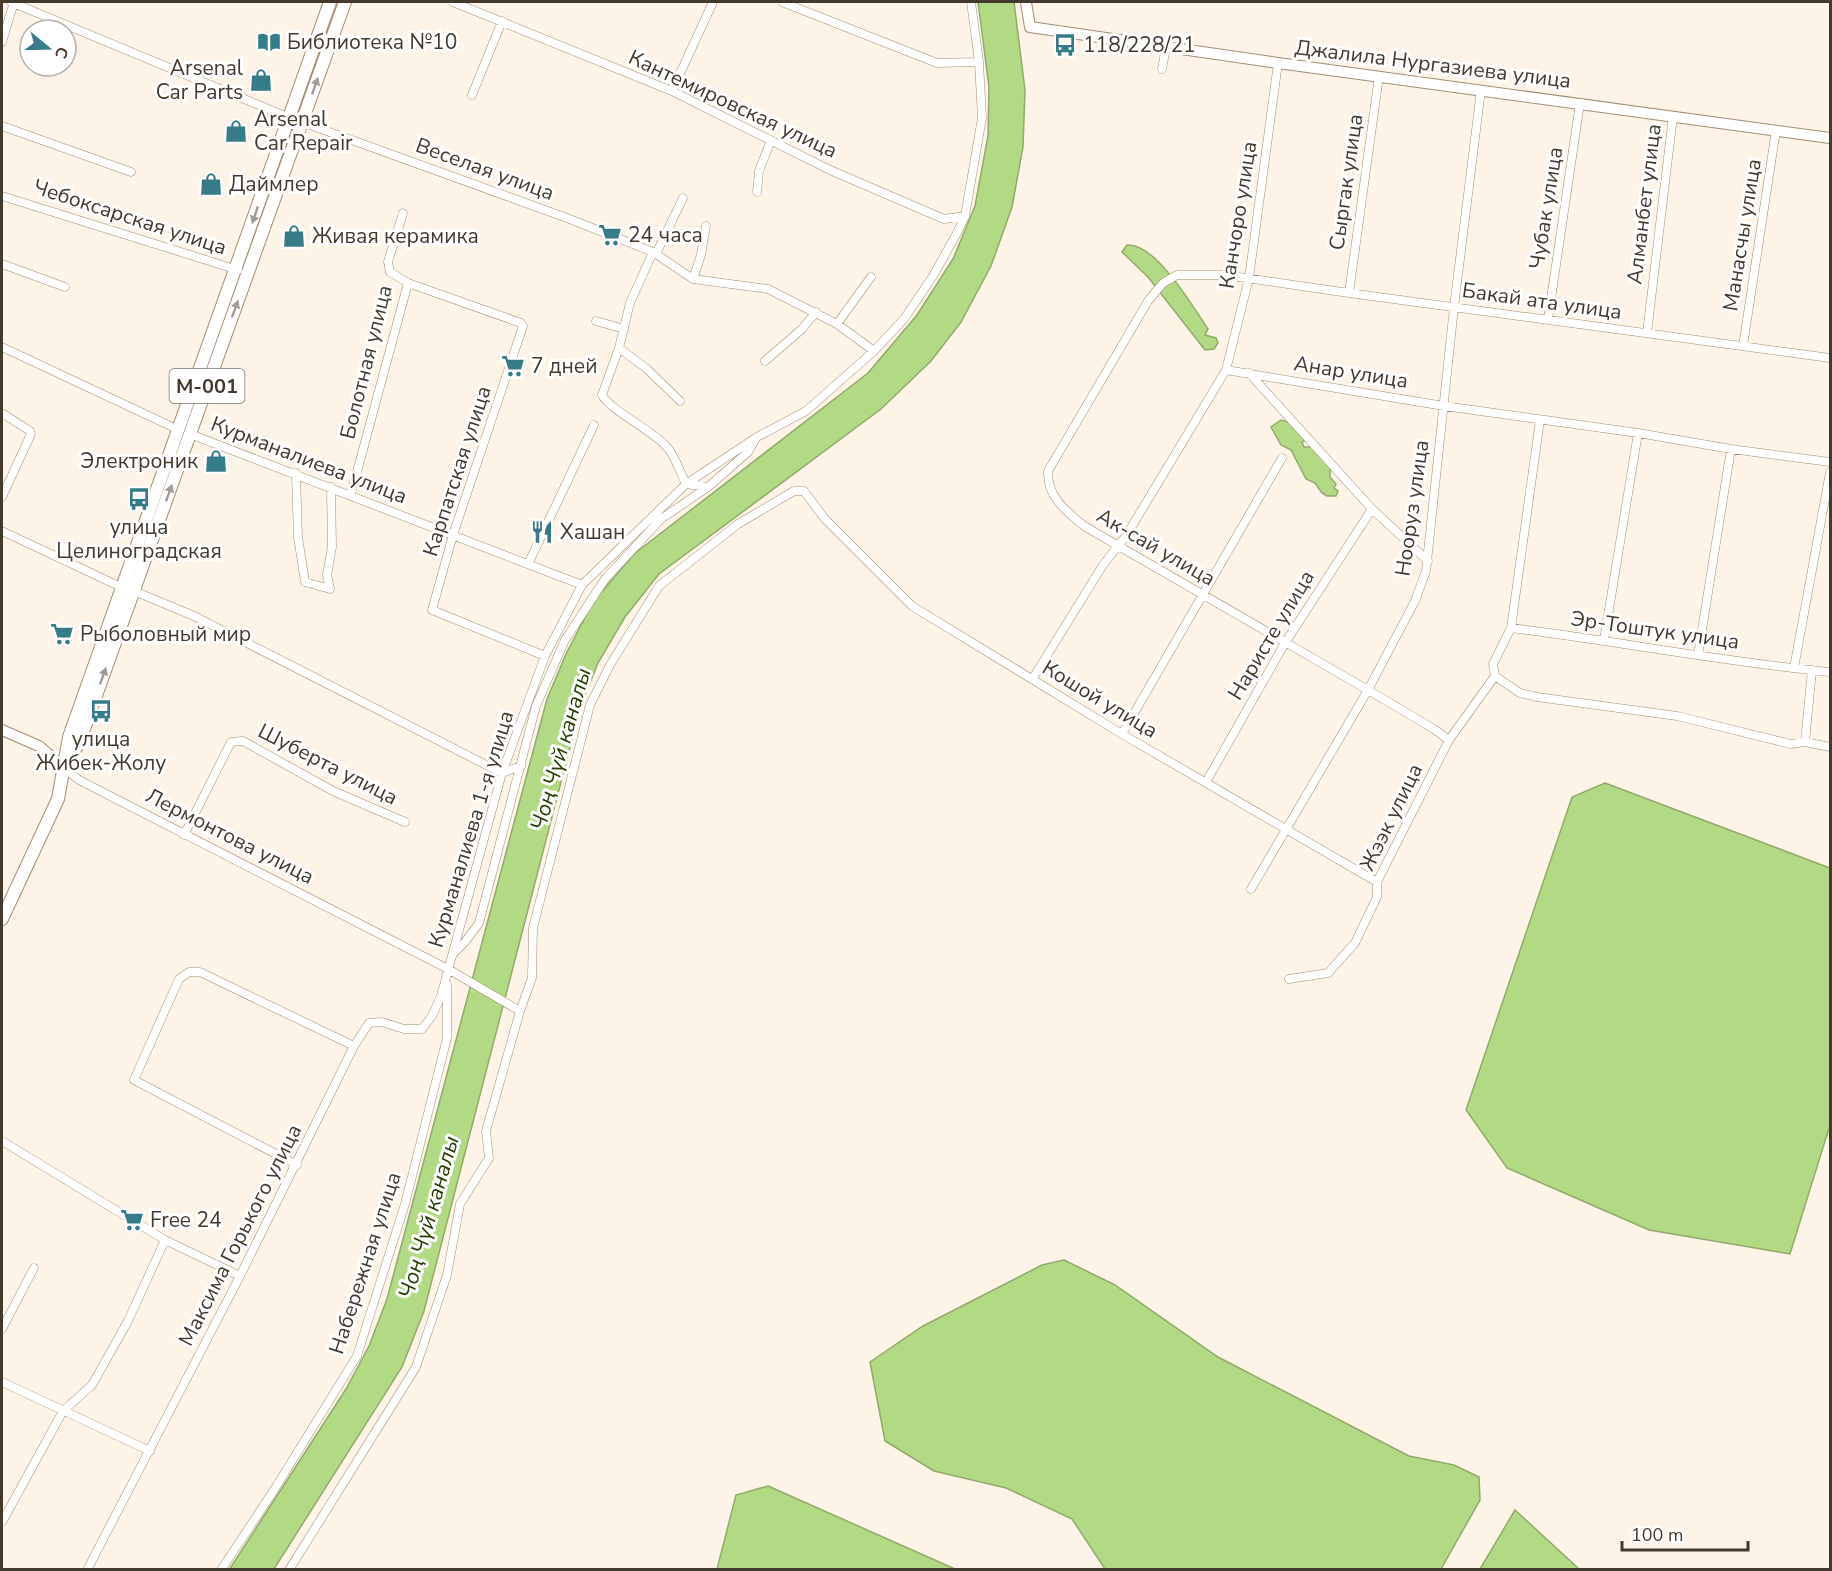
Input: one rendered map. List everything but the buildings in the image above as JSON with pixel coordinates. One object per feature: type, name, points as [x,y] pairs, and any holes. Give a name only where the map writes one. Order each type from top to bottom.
[{"type":"main road","name":"М-001","points":[[185,432],[236,270],[330,2]]},
{"type":"main road","name":"М-001","points":[[2,919],[58,799],[69,737],[128,590],[185,432],[248,274],[345,2]]},
{"type":"street","points":[[2,42],[13,2],[290,118]]},
{"type":"street","name":"Кантемировская улица","points":[[453,2],[672,91],[830,170],[944,219],[964,216]]},
{"type":"street","points":[[672,91],[713,2]]},
{"type":"street","points":[[782,2],[937,63],[979,62]]},
{"type":"street","name":"Курманалиева 1-я улица","points":[[448,969],[502,773],[545,656],[582,585],[686,484],[757,437],[806,411],[874,351],[904,319],[927,285],[964,216],[982,118],[979,62],[971,2]]},
{"type":"street","name":"Джалила Нургазиева улица","points":[[1026,2],[1030,27],[1830,138]]},
{"type":"street","points":[[472,95],[502,21]]},
{"type":"street","points":[[1162,69],[1166,47]]},
{"type":"street","name":"Канчоро улица","points":[[1226,370],[1249,278],[1278,63]]},
{"type":"street","name":"Сыргак улица","points":[[1349,293],[1379,76]]},
{"type":"street","name":"Нооруз улица","points":[[1251,889],[1368,690],[1415,601],[1426,571],[1454,307],[1481,90]]},
{"type":"street","name":"Чубак улица","points":[[1548,320],[1580,103]]},
{"type":"street","name":"Алманбет улица","points":[[1647,333],[1673,116]]},
{"type":"street","name":"Веселая улица","points":[[302,122],[567,218],[655,253],[693,279],[768,289],[837,324],[874,351]]},
{"type":"street","points":[[2,126],[131,172]]},
{"type":"street","name":"Манасчы улица","points":[[1743,346],[1776,130]]},
{"type":"street","points":[[757,192],[759,171],[771,140]]},
{"type":"street","name":"Чебоксарская улица","points":[[2,196],[248,274]]},
{"type":"street","points":[[683,198],[630,303],[619,348],[602,395],[606,402],[667,446],[686,484],[708,487]]},
{"type":"street","name":"Болотная улица","points":[[351,494],[408,283],[390,272],[388,262],[403,213]]},
{"type":"street","points":[[693,279],[701,255],[706,226]]},
{"type":"street","points":[[2,264],[65,287]]},
{"type":"street","name":"Ак-сай улица","points":[[1249,278],[1225,275],[1176,275],[1163,283],[1148,301],[1048,471],[1048,482],[1052,494],[1063,508],[1084,526],[1368,690],[1449,740]]},
{"type":"street","points":[[837,324],[872,277]]},
{"type":"street","name":"Бакай ата улица","points":[[1249,278],[1830,358]]},
{"type":"street","name":"Карпатская улица","points":[[408,283],[521,323],[523,326],[453,535],[432,610],[545,656]]},
{"type":"street","points":[[765,361],[802,329],[816,312]]},
{"type":"street","points":[[596,321],[624,329]]},
{"type":"street","name":"Курманалиева улица","points":[[2,347],[185,432],[351,494],[582,585]]},
{"type":"street","points":[[619,348],[647,369],[680,401]]},
{"type":"street","points":[[1033,678],[1103,565],[1126,536],[1226,370]]},
{"type":"street","name":"Анар улица","points":[[1226,370],[1444,406],[1830,462]]},
{"type":"street","points":[[1249,374],[1372,509],[1428,561]]},
{"type":"street","points":[[2,413],[30,431],[31,434],[2,497]]},
{"type":"street","points":[[1511,628],[1540,420]]},
{"type":"street","points":[[528,564],[594,425]]},
{"type":"street","points":[[1604,640],[1638,433]]},
{"type":"street","points":[[451,956],[479,923],[536,706],[565,640],[605,579],[661,519],[708,487],[748,452],[757,437]]},
{"type":"street","points":[[1698,655],[1731,449]]},
{"type":"street","points":[[1122,734],[1282,458]]},
{"type":"street","points":[[1794,668],[1830,472]]},
{"type":"street","points":[[296,473],[298,537],[305,582],[330,589],[327,575],[332,548],[331,487]]},
{"type":"street","name":"Кошой улица","points":[[289,1569],[416,1367],[447,1275],[460,1204],[489,1158],[486,1131],[516,1009],[532,978],[534,928],[590,705],[610,665],[659,586],[738,524],[794,490],[804,491],[825,519],[912,606],[1122,734],[1377,882]]},
{"type":"street","name":"Наристе улица","points":[[1206,782],[1285,643],[1372,509]]},
{"type":"street","points":[[2,531],[128,590],[194,616],[502,773],[521,766]]},
{"type":"street","points":[[582,585],[605,579]]},
{"type":"street","name":"Эр-Тоштук улица","points":[[1511,628],[1830,672]]},
{"type":"street","name":"Жээк улица","points":[[1289,979],[1329,973],[1354,943],[1377,897],[1377,882],[1449,740],[1495,676],[1493,664],[1511,628]]},
{"type":"street","points":[[1805,742],[1812,670]]},
{"type":"street","points":[[1495,676],[1520,693],[1537,698],[1583,702],[1677,716],[1791,744],[1805,742],[1830,747]]},
{"type":"street","name":"Лермонтова улица","points":[[2,730],[39,746],[79,780],[448,969],[516,1009]]},
{"type":"street","name":"Шуберта улица","points":[[184,835],[231,742],[243,741],[333,791],[405,822]]},
{"type":"street","name":"Максима Горького улица","points":[[87,1569],[297,1165],[354,1046],[369,1023],[382,1022],[404,1029],[422,1029],[432,1016],[441,996],[448,969]]},
{"type":"street","name":"Набережная улица","points":[[221,1569],[274,1490],[357,1356],[405,1204],[447,1038],[448,969]]},
{"type":"street","points":[[297,1165],[134,1080],[179,979],[189,972],[201,972],[354,1046]]},
{"type":"street","points":[[2,1141],[165,1240],[240,1276]]},
{"type":"street","points":[[2,1522],[63,1411],[92,1385],[128,1321],[165,1240]]},
{"type":"street","points":[[2,1329],[34,1269]]},
{"type":"street","points":[[2,1382],[150,1450]]},
{"type":"water","name":"Чоң Чүй каналы","points":[[978,2],[1014,2],[1025,90],[1023,147],[1012,207],[991,266],[961,322],[931,361],[881,409],[659,574],[625,617],[598,663],[581,705],[424,1311],[402,1367],[274,1569],[229,1570],[346,1389],[369,1346],[387,1299],[547,699],[566,654],[593,602],[634,554],[868,373],[917,315],[953,259],[975,206],[988,136],[989,87]]},
{"type":"water","points":[[1127,245],[1138,247],[1150,254],[1173,278],[1208,329],[1205,335],[1216,338],[1218,343],[1214,349],[1205,350],[1148,277],[1122,252]]},
{"type":"water","points":[[1281,420],[1291,423],[1306,440],[1302,442],[1304,447],[1312,447],[1330,468],[1330,477],[1336,484],[1334,488],[1338,491],[1336,496],[1327,496],[1315,483],[1306,479],[1291,450],[1281,445],[1271,427]]},
{"type":"water","points":[[1605,783],[1830,868],[1830,1125],[1790,1254],[1649,1230],[1507,1168],[1466,1110],[1572,797]]},
{"type":"water","points":[[1064,1260],[1115,1285],[1218,1357],[1409,1456],[1454,1465],[1479,1477],[1480,1500],[1441,1569],[1105,1569],[1072,1519],[1006,1488],[934,1471],[885,1441],[870,1362],[923,1326],[1042,1265]]},
{"type":"water","points":[[768,1486],[955,1569],[717,1569],[736,1495]]},
{"type":"water","points":[[1515,1510],[1579,1569],[1480,1569]]},
{"type":"place","name":"Библиотека №10","points":[[269,42]]},
{"type":"place","name":"118/228/21","points":[[1065,45]]},
{"type":"place","name":"Arsenal Car Parts","points":[[261,80]]},
{"type":"place","name":"Arsenal Car Repair","points":[[236,131]]},
{"type":"place","name":"Даймлер","points":[[211,184]]},
{"type":"place","name":"24 часа","points":[[610,235]]},
{"type":"place","name":"Живая керамика","points":[[294,236]]},
{"type":"place","name":"7 дней","points":[[513,366]]},
{"type":"place","name":"Электроник","points":[[216,461]]},
{"type":"place","name":"улица Целиноградская","points":[[139,499]]},
{"type":"place","name":"Хашан","points":[[542,532]]},
{"type":"place","name":"Рыболовный мир","points":[[62,634]]},
{"type":"place","name":"улица Жибек-Жолу","points":[[101,711]]},
{"type":"place","name":"Free 24","points":[[132,1220]]}]
